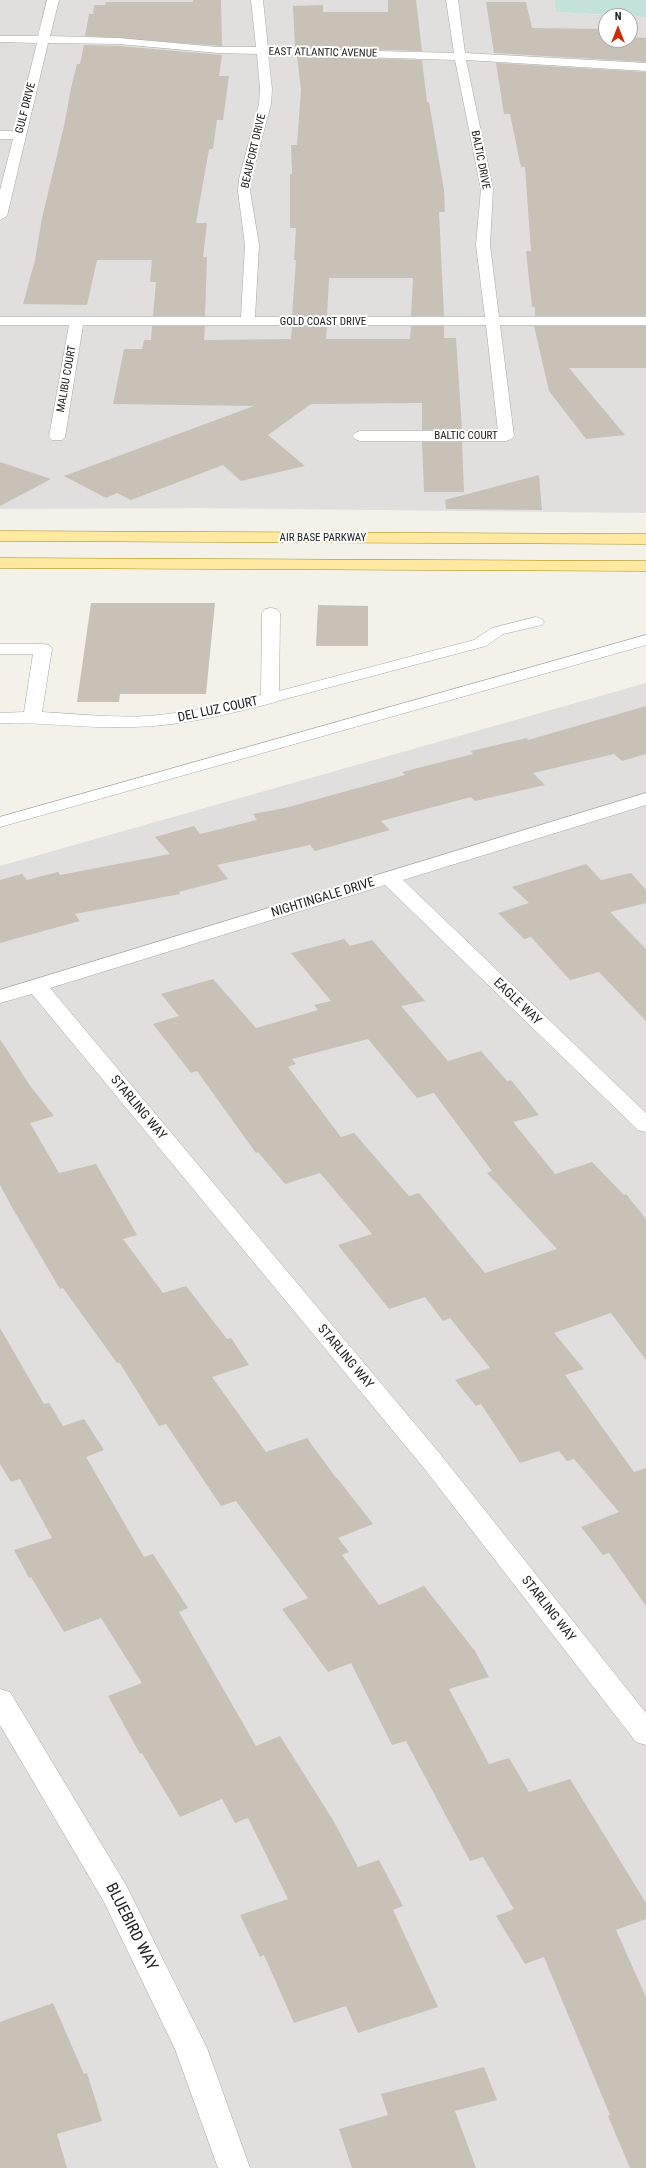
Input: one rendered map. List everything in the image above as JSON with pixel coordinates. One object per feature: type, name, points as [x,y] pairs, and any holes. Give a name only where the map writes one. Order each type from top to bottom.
[{"type":"main road","name":"AIR BASE PARKWAY","points":[[0,536],[646,539]]},
{"type":"main road","points":[[0,563],[646,566]]},
{"type":"street","name":"GULF DRIVE","points":[[0,216],[19,135],[54,0]]},
{"type":"street","name":"BEAUFORT DRIVE","points":[[248,321],[252,246],[244,191],[245,179],[265,104],[266,89],[256,0]]},
{"type":"street","name":"BALTIC DRIVE","points":[[452,0],[459,56],[487,189],[483,245],[494,322]]},
{"type":"street","name":"EAST ATLANTIC AVENUE","points":[[0,40],[119,41],[189,49],[459,56],[646,67]]},
{"type":"street","points":[[0,135],[19,135]]},
{"type":"street","name":"GOLD COAST DRIVE","points":[[0,321],[646,322]]},
{"type":"street","name":"MALIBU COURT","points":[[57,437],[77,321]]},
{"type":"street","name":"BALTIC COURT","points":[[360,436],[506,436],[494,322]]},
{"type":"street","name":"DEL LUZ COURT","points":[[0,718],[32,716],[132,722],[177,719],[270,698],[271,613]]},
{"type":"street","points":[[0,648],[43,649],[32,716]]},
{"type":"street","name":"NIGHTINGALE DRIVE","points":[[0,997],[646,799]]},
{"type":"street","name":"EAGLE WAY","points":[[389,878],[646,1125]]},
{"type":"street","name":"STARLING WAY","points":[[37,986],[432,1461],[646,1734]]},
{"type":"street","name":"BLUEBIRD WAY","points":[[0,1700],[115,1894],[191,2048],[234,2168]]},
{"type":"lane","points":[[270,698],[480,643],[498,631],[536,622]]},
{"type":"lane","points":[[0,822],[646,640]]},
{"type":"shaded area","points":[[0,0],[554,0],[556,12],[598,15],[598,48],[638,48],[638,16],[646,17],[646,513],[198,508],[0,509]]},
{"type":"shaded area","points":[[554,0],[646,0],[646,17],[638,17],[638,8],[598,8],[598,14],[556,12]]},
{"type":"shaded area","points":[[646,683],[646,2168],[0,2168],[0,866]]},
{"type":"building","points":[[193,0],[221,0],[222,46],[85,36],[89,14],[93,14],[94,5],[105,5],[106,2],[193,2]]},
{"type":"building","points":[[388,0],[416,0],[422,51],[295,47],[293,6],[323,5],[323,12],[388,12]]},
{"type":"building","points":[[486,2],[526,2],[532,28],[598,29],[598,48],[638,48],[638,38],[646,38],[646,62],[494,53]]},
{"type":"building","points":[[84,45],[119,46],[222,55],[219,76],[229,76],[223,120],[217,120],[213,149],[209,149],[196,223],[207,223],[203,257],[207,257],[205,316],[153,316],[156,282],[150,282],[152,260],[97,260],[87,305],[23,304],[35,260],[42,218],[64,126],[71,88],[77,64],[80,64]]},
{"type":"building","points":[[297,56],[422,60],[427,102],[429,102],[444,190],[445,212],[439,212],[444,316],[411,316],[413,278],[329,278],[327,316],[292,316],[296,260],[294,260],[296,228],[290,228],[290,174],[292,174],[291,145],[297,145],[301,90]]},
{"type":"building","points":[[496,63],[646,72],[646,316],[535,316],[535,307],[532,307],[526,251],[531,251],[525,167],[521,167],[510,114],[504,114]]},
{"type":"building","points":[[152,326],[205,326],[204,340],[291,339],[292,326],[327,326],[326,339],[410,339],[411,326],[444,326],[444,338],[456,338],[462,430],[422,430],[422,403],[311,404],[268,435],[305,466],[241,481],[223,465],[131,500],[117,493],[106,498],[64,476],[254,406],[113,404],[124,349],[142,349],[144,340],[151,340]]},
{"type":"building","points":[[534,326],[646,326],[646,368],[569,368],[625,435],[586,439],[549,391]]},
{"type":"building","points":[[422,442],[462,442],[464,492],[424,492]]},
{"type":"building","points":[[0,462],[51,479],[0,506]]},
{"type":"building","points":[[539,475],[542,510],[446,509],[445,500]]},
{"type":"building","points":[[91,603],[215,603],[206,694],[120,694],[119,702],[77,702]]},
{"type":"building","points":[[318,605],[368,606],[368,646],[316,646]]},
{"type":"building","points":[[646,706],[646,754],[622,761],[614,754],[533,773],[545,785],[475,801],[471,797],[381,821],[390,830],[315,851],[310,845],[217,865],[228,879],[179,892],[180,894],[75,914],[80,921],[0,943],[0,880],[22,874],[27,880],[58,872],[60,875],[170,854],[155,837],[194,826],[200,834],[257,820],[253,814],[285,808],[405,775],[402,772],[473,754],[471,751],[527,738],[528,740]]},
{"type":"building","points":[[586,864],[601,880],[631,873],[646,890],[646,903],[610,912],[646,949],[646,1021],[599,972],[570,980],[531,937],[524,939],[498,913],[529,903],[512,887]]},
{"type":"building","points":[[344,939],[350,946],[372,940],[425,1001],[401,1006],[448,1061],[481,1051],[507,1081],[511,1080],[539,1115],[513,1122],[555,1174],[592,1162],[624,1195],[626,1194],[646,1219],[646,1360],[611,1313],[554,1333],[584,1369],[565,1375],[634,1472],[646,1468],[646,1606],[609,1553],[603,1555],[581,1527],[619,1512],[574,1459],[567,1461],[559,1451],[520,1463],[481,1404],[476,1406],[455,1380],[490,1368],[450,1318],[443,1321],[425,1297],[389,1309],[338,1245],[372,1234],[320,1173],[285,1184],[258,1152],[256,1153],[197,1071],[191,1073],[153,1024],[179,1016],[161,994],[213,979],[256,1028],[318,1010],[314,1005],[331,1001],[291,953]],"holes":[[[368,1039],[417,1098],[434,1093],[492,1171],[487,1173],[557,1249],[485,1273],[419,1193],[409,1196],[354,1133],[341,1137],[288,1067],[296,1064],[292,1059]]]},
{"type":"building","points":[[0,1039],[31,1087],[54,1116],[30,1123],[59,1173],[96,1164],[137,1235],[123,1239],[163,1293],[186,1286],[227,1339],[231,1338],[249,1365],[212,1377],[266,1452],[307,1438],[336,1478],[373,1524],[338,1538],[349,1552],[342,1555],[379,1605],[424,1586],[475,1651],[489,1677],[449,1689],[489,1764],[509,1758],[529,1792],[570,1779],[646,1903],[646,1919],[616,1930],[646,1997],[646,2168],[630,2168],[608,2116],[610,2115],[544,1957],[525,1964],[496,1916],[514,1909],[483,1857],[470,1861],[406,1741],[392,1745],[351,1663],[328,1672],[282,1609],[308,1598],[236,1501],[221,1506],[166,1424],[159,1426],[119,1362],[117,1363],[63,1288],[60,1289],[13,1209],[0,1185]]},
{"type":"building","points":[[0,1328],[44,1404],[49,1403],[63,1426],[84,1419],[104,1450],[86,1457],[144,1557],[153,1554],[188,1608],[179,1612],[256,1746],[280,1736],[333,1820],[358,1867],[379,1860],[403,1906],[393,1910],[438,2007],[358,2033],[346,2006],[294,2023],[264,1955],[260,1957],[240,1915],[288,1899],[248,1818],[235,1823],[222,1799],[180,1817],[142,1753],[140,1754],[108,1696],[142,1683],[101,1618],[64,1632],[31,1577],[29,1578],[14,1550],[52,1538],[20,1479],[11,1482],[0,1464]]},
{"type":"building","points":[[53,2003],[84,2074],[87,2073],[102,2121],[57,2134],[67,2168],[0,2168],[0,2022]]},
{"type":"building","points":[[484,2067],[497,2100],[455,2111],[476,2168],[352,2168],[339,2129],[388,2115],[381,2094]]}]
